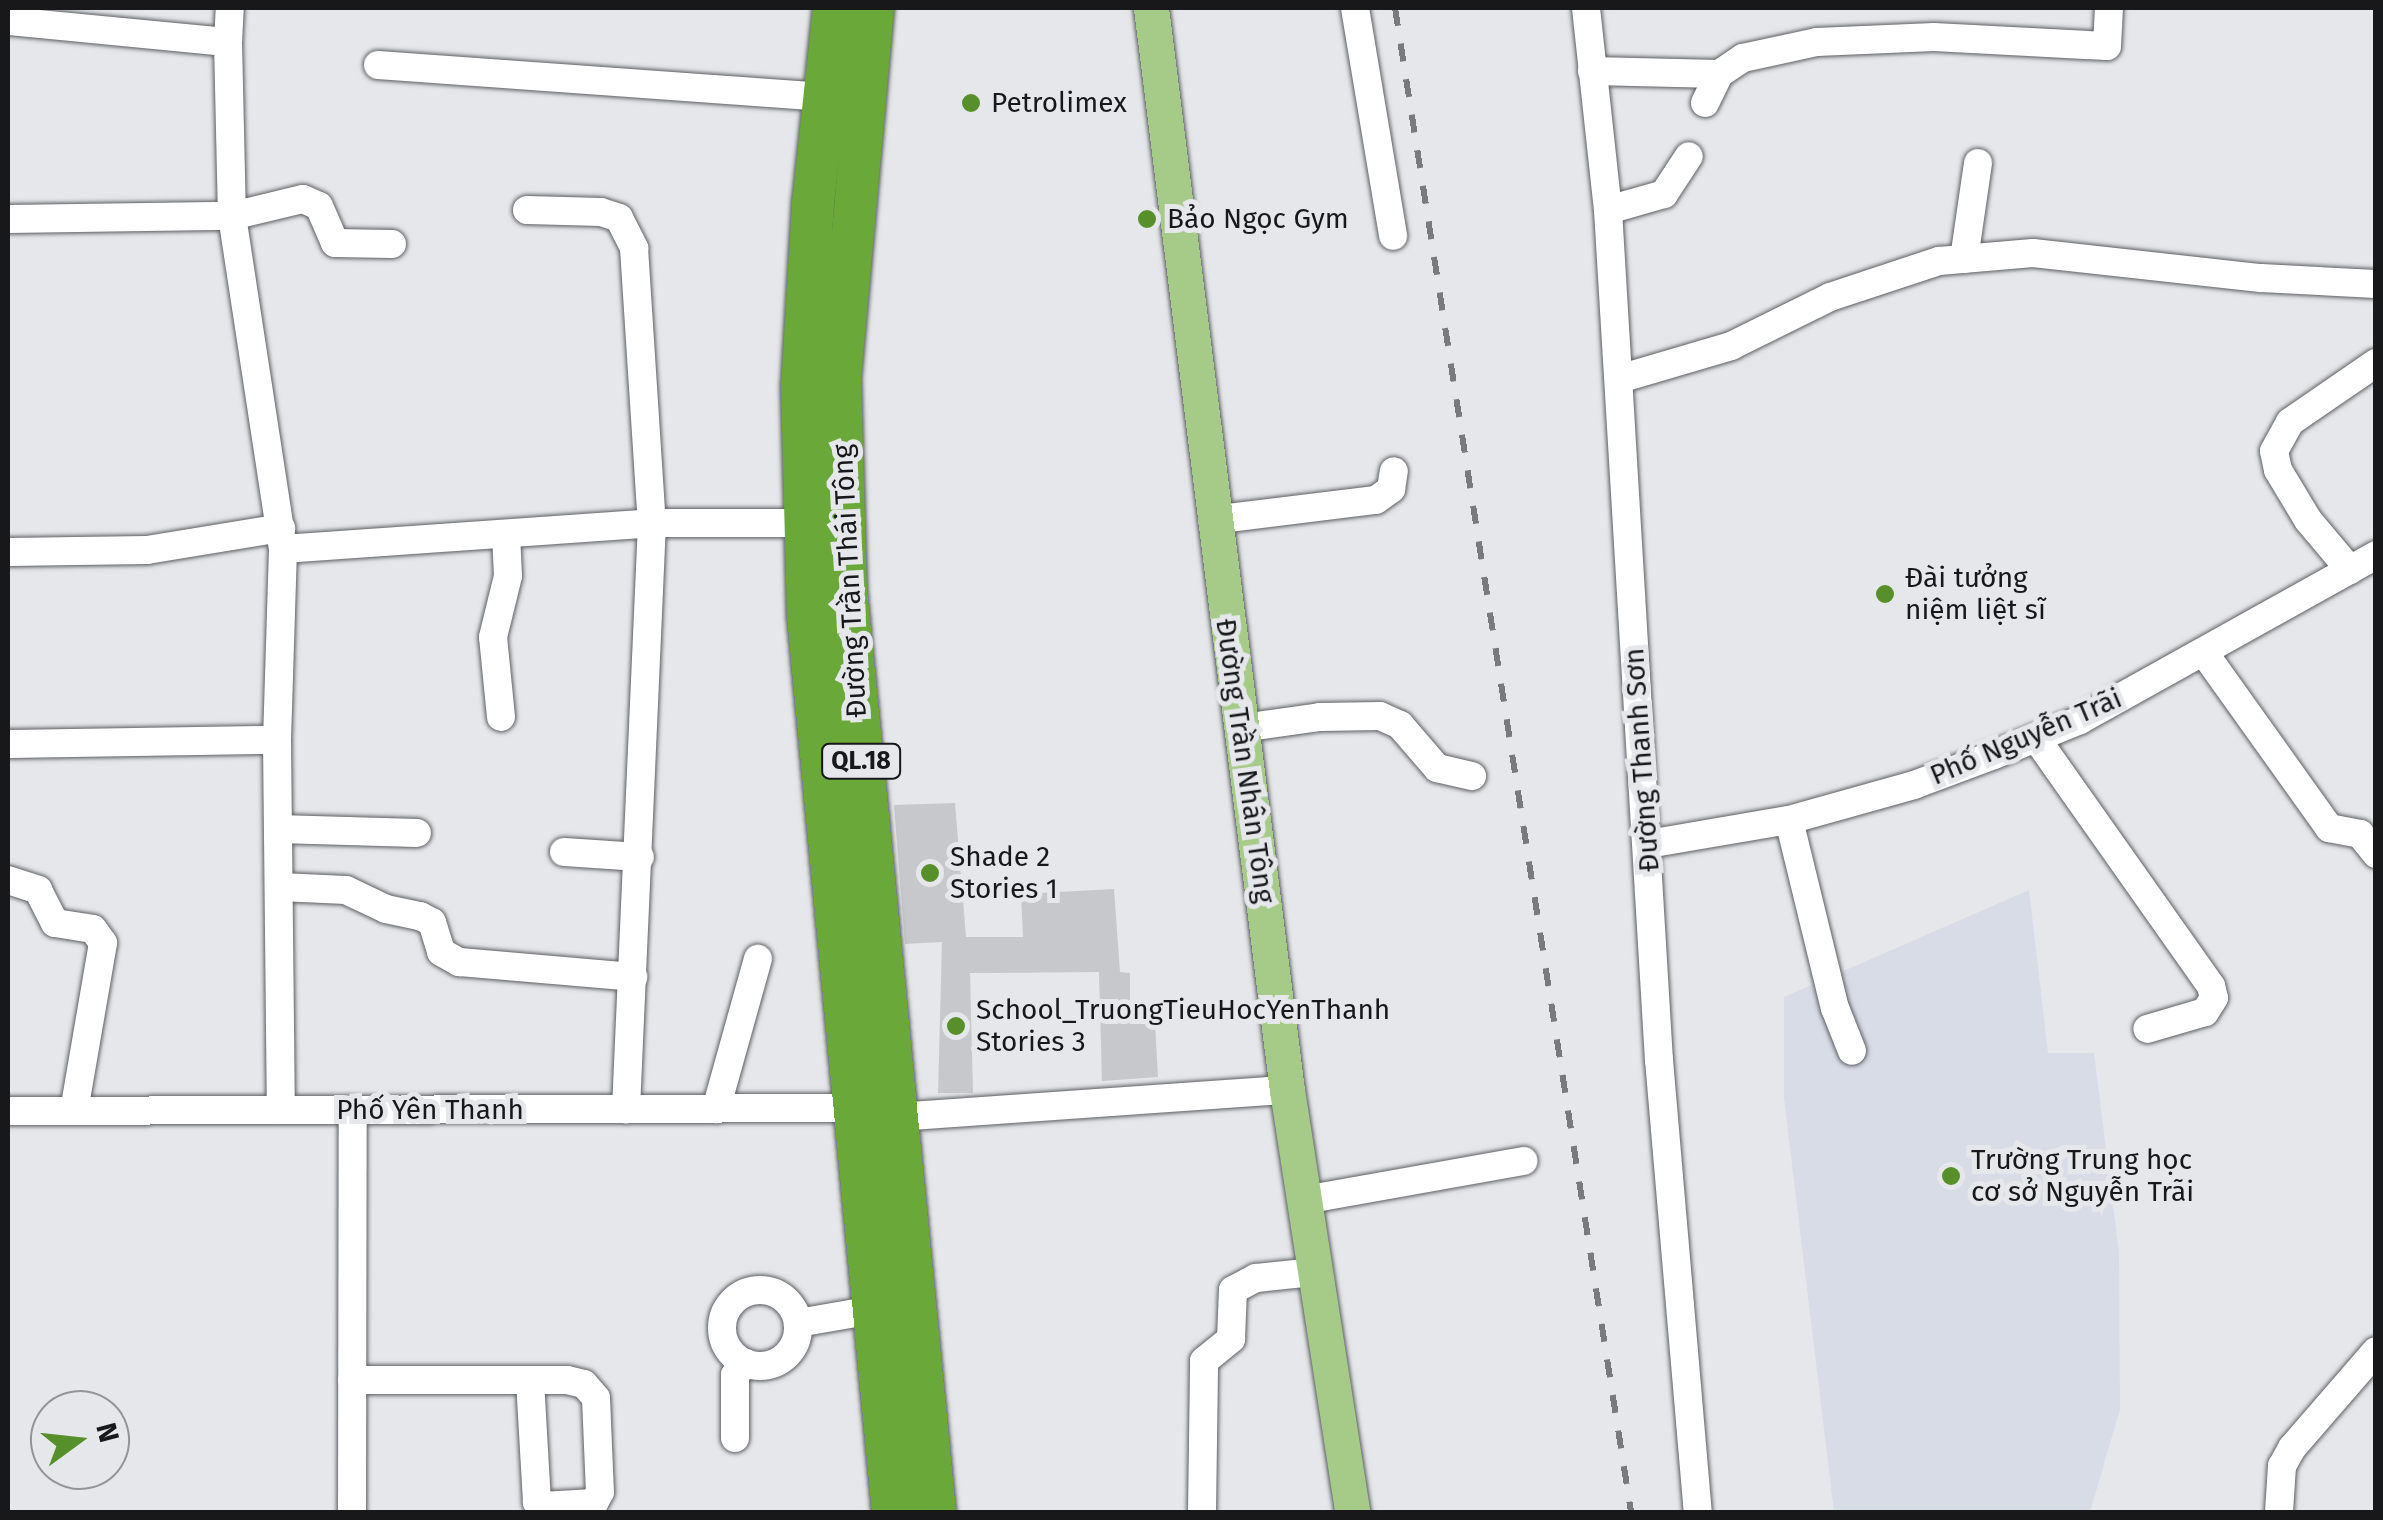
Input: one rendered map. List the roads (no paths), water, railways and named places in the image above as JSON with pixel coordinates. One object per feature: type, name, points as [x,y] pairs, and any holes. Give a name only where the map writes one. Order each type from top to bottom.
[{"type":"highway","name":"Đường Trần Thái Tông","points":[[834,8],[802,386],[808,616],[844,793],[896,1116],[934,1512]]},
{"type":"highway","name":"Đường Trần Thái Tông","points":[[873,8],[840,378],[846,590],[844,793],[852,1108],[893,1512]]},
{"type":"main road","name":"Đường Trần Nhân Tông","points":[[1151,8],[1212,520],[1287,1090],[1352,1512]]},
{"type":"street","points":[[230,8],[232,216],[282,539],[277,740],[280,1110]]},
{"type":"street","points":[[1355,8],[1392,236]]},
{"type":"street","name":"Đường Thanh Sơn","points":[[1586,8],[1608,210],[1662,1098],[1698,1512]]},
{"type":"street","points":[[1704,103],[1718,74],[1742,58],[1818,42],[1934,38],[2107,46],[2109,8]]},
{"type":"street","points":[[8,21],[228,42]]},
{"type":"street","points":[[378,65],[825,97]]},
{"type":"street","points":[[1592,71],[1718,74]]},
{"type":"street","points":[[1608,210],[1664,194],[1688,156]]},
{"type":"street","points":[[1964,259],[1978,163]]},
{"type":"street","points":[[8,219],[232,216],[312,200],[335,243],[392,244]]},
{"type":"street","points":[[527,210],[602,212],[620,218],[634,248],[652,523],[626,1109]]},
{"type":"street","points":[[1618,380],[1731,346],[1830,297],[1939,260],[2033,253],[2261,278],[2376,284]]},
{"type":"street","points":[[2350,570],[2308,520],[2278,470],[2274,451],[2290,422],[2376,363]]},
{"type":"street","points":[[1212,520],[1376,500],[1390,489],[1394,472]]},
{"type":"street","points":[[8,552],[147,550],[282,539],[506,534],[652,523],[806,524]]},
{"type":"street","points":[[501,717],[493,637],[508,576],[506,534]]},
{"type":"street","name":"Phố Nguyễn Trãi","points":[[1648,844],[1789,820],[1914,785],[2036,738],[2205,654],[2376,555]]},
{"type":"street","points":[[2205,654],[2329,828],[2360,834],[2376,854]]},
{"type":"street","points":[[1242,728],[1320,717],[1380,716],[1400,725],[1438,768],[1472,776]]},
{"type":"street","points":[[2036,738],[2211,986],[2214,998],[2205,1012],[2147,1029]]},
{"type":"street","points":[[8,744],[277,740]]},
{"type":"street","points":[[1789,820],[1836,1008],[1852,1050]]},
{"type":"street","points":[[278,829],[417,833]]},
{"type":"street","points":[[564,852],[640,857]]},
{"type":"street","points":[[8,880],[38,890],[55,923],[93,929],[102,943],[74,1111]]},
{"type":"street","points":[[280,886],[346,890],[386,909],[420,916],[432,922],[441,952],[459,962],[633,977]]},
{"type":"street","points":[[716,1109],[758,959]]},
{"type":"street","points":[[896,1116],[1287,1090]]},
{"type":"street","name":"Phố Yên Thanh","points":[[8,1111],[852,1108]]},
{"type":"street","points":[[352,1512],[353,1110]]},
{"type":"street","points":[[1304,1200],[1524,1161]]},
{"type":"street","points":[[1202,1512],[1204,1361],[1230,1338],[1233,1290],[1256,1278],[1313,1272]]},
{"type":"street","points":[[754,1290],[776,1292],[792,1306],[798,1323],[797,1338],[786,1356],[766,1366],[745,1363],[728,1349],[722,1328],[734,1299],[754,1290]]},
{"type":"street","points":[[798,1323],[873,1310]]},
{"type":"street","points":[[2278,1512],[2282,1466],[2292,1448],[2376,1351]]},
{"type":"street","points":[[735,1438],[735,1375],[745,1363]]},
{"type":"street","points":[[352,1380],[530,1380],[567,1380],[584,1384],[596,1398],[600,1492],[594,1503],[541,1506],[537,1502],[530,1380]]},
{"type":"railway","points":[[1395,8],[1631,1512]]},
{"type":"place","name":"Petrolimex","points":[[971,103]]},
{"type":"place","name":"Bảo Ngọc Gym","points":[[1147,219]]},
{"type":"place","name":"Đài tưởng niệm liệt sĩ","points":[[1885,594]]},
{"type":"place","name":"Shade 2 Stories 1","points":[[930,873]]},
{"type":"place","name":"School_TruongTieuHocYenThanh Stories 3","points":[[956,1026]]},
{"type":"place","name":"Trường Trung học cơ sở Nguyễn Trãi","points":[[1951,1176]]}]
